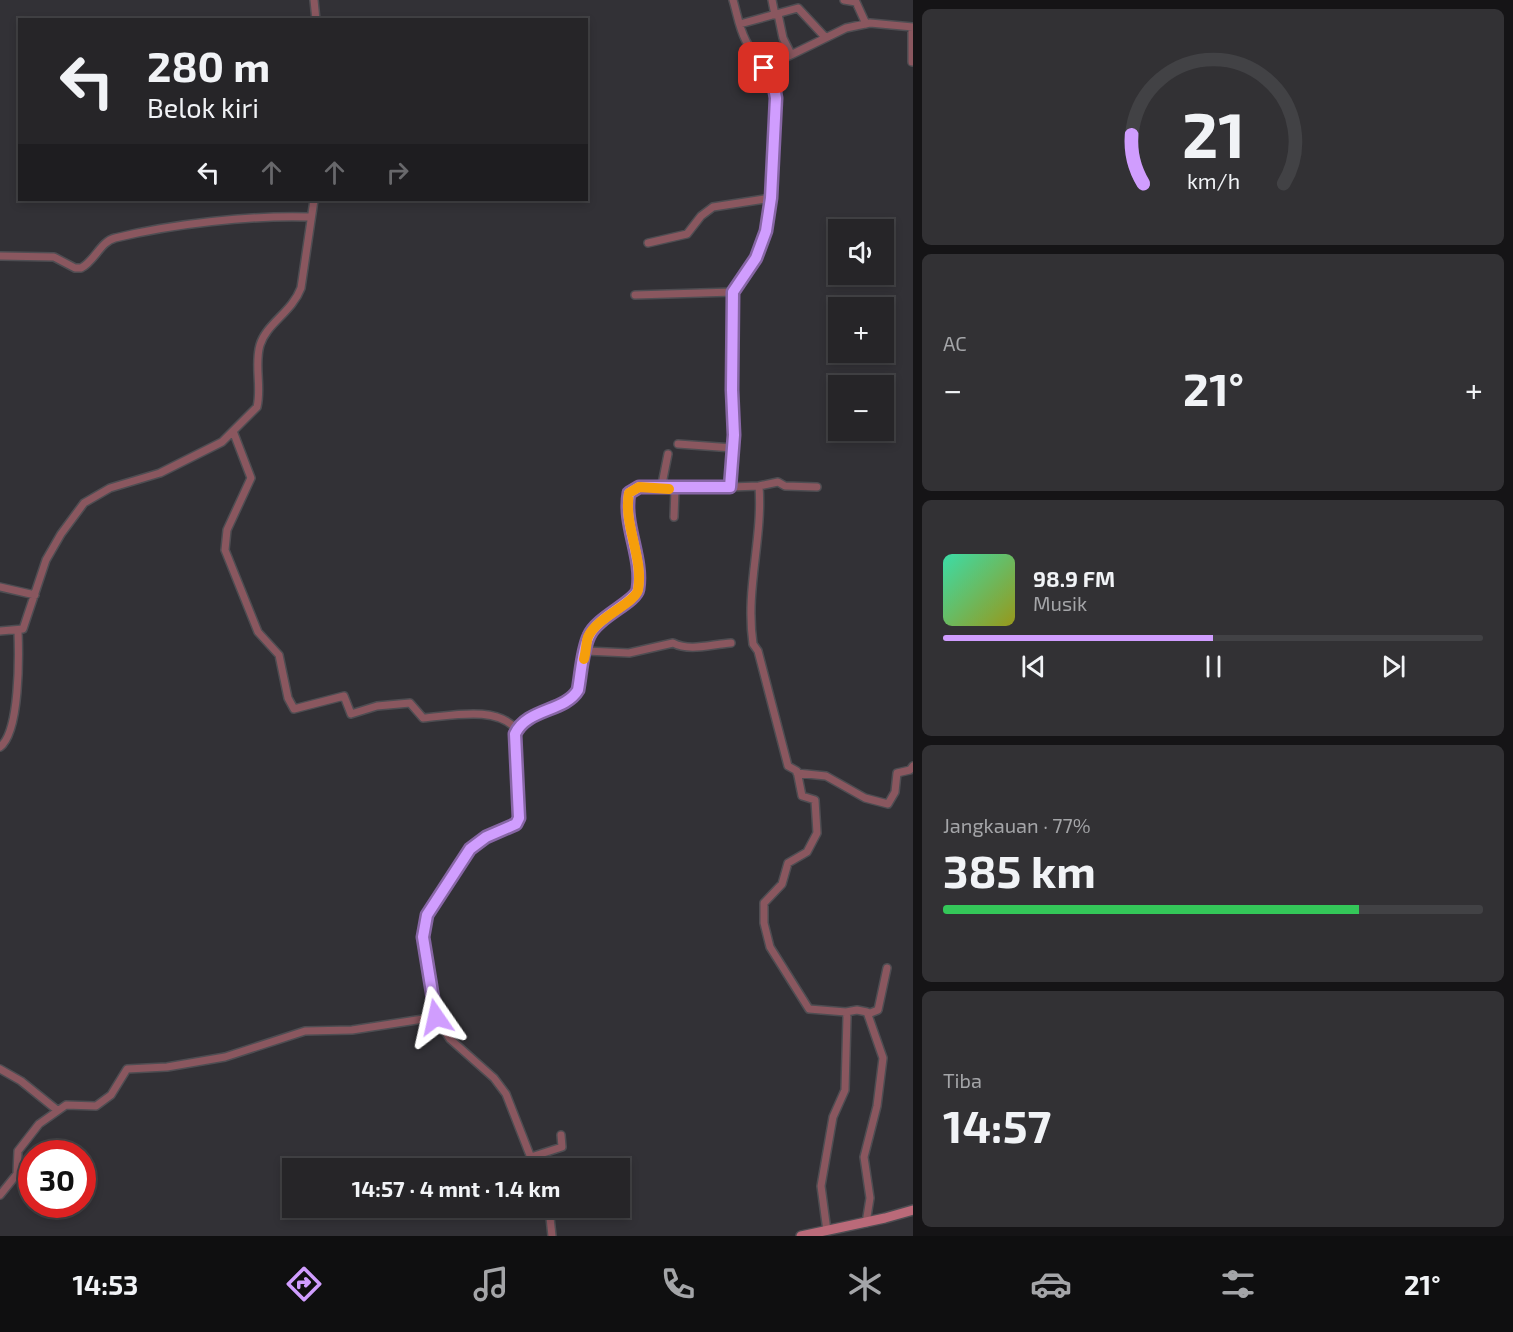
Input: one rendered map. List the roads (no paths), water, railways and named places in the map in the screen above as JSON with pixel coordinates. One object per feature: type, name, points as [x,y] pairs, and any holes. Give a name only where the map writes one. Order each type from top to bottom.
[{"type":"main road","points":[[801,1236],[866,1223],[913,1210]]},
{"type":"street","points":[[314,0],[316,18]]},
{"type":"street","points":[[730,487],[733,448],[733,292],[762,245],[771,198],[776,98],[774,87],[753,53],[740,24],[733,0]]},
{"type":"street","points":[[772,0],[783,38],[792,54]]},
{"type":"street","points":[[844,0],[856,2],[866,24]]},
{"type":"street","points":[[740,24],[777,14],[797,4],[825,37]]},
{"type":"street","points":[[764,68],[825,37],[866,24],[913,27],[912,62]]},
{"type":"street","points":[[648,243],[687,234],[701,216],[713,207],[771,198]]},
{"type":"street","points":[[0,631],[18,631],[26,624],[46,560],[61,534],[93,496],[160,473],[222,442],[257,407],[260,345],[299,295],[314,201]]},
{"type":"street","points":[[0,256],[54,257],[75,268],[81,268],[115,238],[178,226],[286,216],[310,217]]},
{"type":"street","points":[[635,295],[733,292]]},
{"type":"street","points":[[234,431],[251,478],[227,530],[225,550],[258,632],[262,639],[275,648],[282,661],[288,698],[294,710],[344,696],[351,714],[363,709],[410,703],[423,718],[484,715],[511,722],[517,730]]},
{"type":"street","points":[[678,444],[733,448]]},
{"type":"street","points":[[661,489],[668,454]]},
{"type":"street","points":[[561,1135],[562,1147],[531,1157],[506,1094],[494,1078],[450,1039],[436,1017],[423,928],[427,915],[470,849],[486,837],[516,824],[519,818],[515,734],[517,730],[540,712],[574,697],[578,690],[588,636],[614,610],[633,599],[638,590],[636,557],[628,514],[629,493],[639,487],[675,489],[759,486],[778,482],[785,486],[817,487]]},
{"type":"street","points":[[759,486],[755,560],[750,590],[752,636],[788,766],[797,773],[826,776],[865,798],[888,804],[895,792],[897,773],[910,770],[913,766]]},
{"type":"street","points":[[674,517],[675,489]]},
{"type":"street","points":[[0,587],[35,595]]},
{"type":"street","points":[[0,747],[6,741],[13,721],[20,664],[18,631]]},
{"type":"street","points":[[586,651],[629,653],[673,643],[680,647],[690,648],[731,643]]},
{"type":"street","points":[[797,773],[801,795],[817,803],[819,829],[807,852],[788,863],[782,884],[764,903],[764,923],[771,947],[809,1009],[846,1012],[861,1010],[868,1014],[883,1058],[877,1106],[864,1157],[870,1198],[866,1223]]},
{"type":"street","points":[[868,1014],[878,1010],[886,968]]},
{"type":"street","points":[[827,1230],[821,1186],[834,1112],[845,1090],[848,1059],[846,1012]]},
{"type":"street","points":[[0,1195],[17,1174],[18,1151],[39,1124],[66,1105],[96,1106],[111,1095],[124,1071],[136,1067],[167,1067],[241,1054],[304,1031],[352,1030],[436,1017]]},
{"type":"street","points":[[0,1069],[57,1110]]},
{"type":"street","points":[[550,1218],[552,1236]]}]
